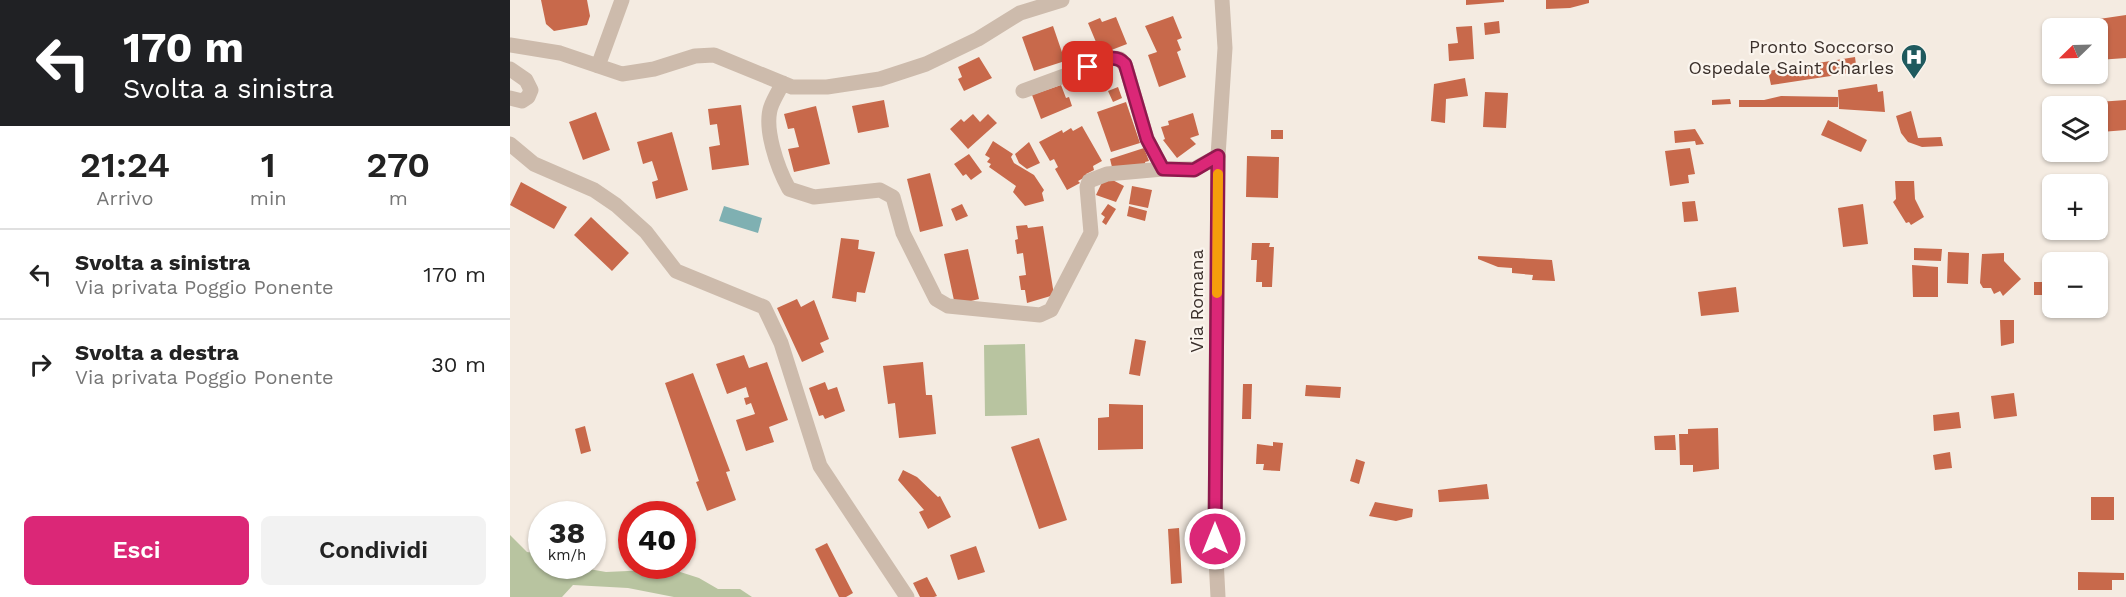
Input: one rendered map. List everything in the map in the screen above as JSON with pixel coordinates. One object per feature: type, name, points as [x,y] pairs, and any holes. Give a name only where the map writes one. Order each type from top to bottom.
[{"type":"street","points":[[598,66],[622,0]]},
{"type":"street","points":[[510,45],[560,53],[622,74],[654,69],[695,56],[714,55],[792,87],[827,87],[880,79],[926,64],[978,39],[1020,13],[1062,0]]},
{"type":"street","name":"Via Romana","points":[[1218,597],[1215,539],[1218,156],[1225,48],[1222,3]]},
{"type":"street","points":[[1023,91],[1113,58],[1120,58],[1125,64],[1147,139],[1163,169]]},
{"type":"street","points":[[510,69],[526,81],[531,90],[528,97],[522,101],[510,98]]},
{"type":"street","points":[[783,83],[770,106],[776,165],[789,189],[814,197],[880,190],[890,193],[896,201],[903,233],[936,299],[948,306],[1040,315],[1051,310],[1091,233],[1088,203],[1089,181],[1107,174],[1163,169],[1194,170],[1218,156]]},
{"type":"street","points":[[510,144],[534,164],[594,190],[616,205],[646,232],[676,271],[764,307],[773,321],[781,343],[820,466],[907,597]]},
{"type":"green space","points":[[1025,344],[1027,415],[985,416],[984,345]]},
{"type":"green space","points":[[510,535],[528,552],[528,579],[606,579],[606,572],[618,571],[618,579],[696,579],[696,577],[718,589],[740,589],[752,597],[674,597],[628,588],[573,585],[562,597],[510,597]]},
{"type":"water","points":[[724,206],[762,218],[758,233],[719,221]]},
{"type":"building","points":[[541,0],[587,0],[590,16],[587,25],[554,31],[546,24]]},
{"type":"building","points":[[1466,0],[1504,0],[1504,2],[1466,5]]},
{"type":"building","points":[[1546,0],[1589,0],[1589,3],[1570,8],[1546,9]]},
{"type":"building","points":[[2126,15],[2126,58],[2108,59],[2108,18],[2106,18]]},
{"type":"building","points":[[1173,16],[1182,38],[1177,40],[1181,50],[1177,52],[1186,77],[1159,87],[1148,55],[1157,52],[1145,26]]},
{"type":"building","points":[[1116,17],[1127,44],[1101,54],[1088,23],[1100,18],[1102,22]]},
{"type":"building","points":[[1499,21],[1500,33],[1485,35],[1484,23]]},
{"type":"building","points":[[1053,26],[1065,61],[1034,71],[1022,37]]},
{"type":"building","points":[[1472,26],[1474,59],[1449,61],[1448,44],[1458,43],[1456,27]]},
{"type":"building","points":[[979,57],[992,78],[964,91],[958,79],[962,77],[958,67]]},
{"type":"building","points":[[1855,57],[1857,72],[1771,85],[1768,71]]},
{"type":"building","points":[[1465,78],[1468,96],[1446,99],[1445,123],[1431,121],[1434,84]]},
{"type":"building","points":[[1877,84],[1878,92],[1883,91],[1885,112],[1839,109],[1838,90]]},
{"type":"building","points":[[1061,85],[1072,106],[1041,119],[1032,95]]},
{"type":"building","points":[[1118,87],[1122,98],[1113,102],[1108,91]]},
{"type":"building","points":[[1485,92],[1508,93],[1506,128],[1483,127]]},
{"type":"building","points":[[1781,96],[1838,97],[1838,107],[1739,107],[1739,100],[1764,100]]},
{"type":"building","points":[[1730,99],[1731,104],[1712,105],[1712,100]]},
{"type":"building","points":[[884,100],[889,127],[858,133],[852,106]]},
{"type":"building","points":[[2126,100],[2126,130],[2108,131],[2108,101]]},
{"type":"building","points":[[1126,102],[1140,143],[1111,152],[1097,112]]},
{"type":"building","points":[[741,105],[749,165],[712,170],[709,147],[720,145],[717,124],[710,125],[708,109]]},
{"type":"building","points":[[816,106],[830,164],[794,172],[788,149],[799,147],[794,128],[788,129],[784,114]]},
{"type":"building","points":[[1911,111],[1918,138],[1941,137],[1943,146],[1922,147],[1908,142],[1901,133],[1896,116]]},
{"type":"building","points":[[596,112],[610,150],[583,160],[569,122]]},
{"type":"building","points":[[1193,113],[1199,135],[1190,138],[1196,144],[1177,158],[1163,140],[1165,139],[1161,127],[1169,125],[1168,121]]},
{"type":"building","points":[[973,114],[980,122],[988,114],[997,123],[968,149],[950,129],[961,119],[964,122]]},
{"type":"building","points":[[1828,120],[1867,140],[1861,152],[1821,135]]},
{"type":"building","points":[[1082,126],[1102,161],[1093,166],[1094,170],[1086,174],[1087,176],[1078,181],[1080,183],[1067,190],[1055,169],[1058,167],[1054,159],[1050,161],[1039,142],[1062,130],[1063,133],[1071,128],[1073,131]]},
{"type":"building","points":[[1695,129],[1704,144],[1696,145],[1695,141],[1675,143],[1674,131]]},
{"type":"building","points":[[1271,130],[1283,130],[1283,139],[1271,139]]},
{"type":"building","points":[[672,132],[688,190],[656,199],[652,182],[658,180],[652,161],[643,164],[637,142]]},
{"type":"building","points":[[993,141],[1013,154],[1011,157],[1014,163],[1034,175],[1044,190],[1042,193],[1044,201],[1025,206],[1013,192],[1016,186],[989,167],[991,164],[987,162],[990,158],[985,155]]},
{"type":"building","points":[[1029,142],[1040,163],[1027,169],[1019,163],[1015,154]]},
{"type":"building","points":[[1144,148],[1149,161],[1145,162],[1146,166],[1113,171],[1110,159]]},
{"type":"building","points":[[1690,148],[1695,174],[1688,175],[1689,183],[1670,186],[1665,151]]},
{"type":"building","points":[[969,154],[982,172],[971,180],[966,174],[963,176],[954,164]]},
{"type":"building","points":[[1247,156],[1279,157],[1278,198],[1246,197]]},
{"type":"building","points":[[930,173],[943,226],[920,232],[907,179]]},
{"type":"building","points":[[1105,176],[1124,186],[1116,202],[1096,195]]},
{"type":"building","points":[[1895,181],[1914,181],[1915,199],[1924,217],[1911,225],[1909,222],[1906,223],[1893,202],[1896,199]]},
{"type":"building","points":[[521,182],[567,207],[554,229],[510,205]]},
{"type":"building","points":[[1132,186],[1152,190],[1148,208],[1129,204]]},
{"type":"building","points":[[1695,201],[1698,221],[1684,222],[1682,202]]},
{"type":"building","points":[[962,204],[968,216],[956,221],[951,209]]},
{"type":"building","points":[[1108,204],[1116,209],[1106,225],[1102,222],[1105,217],[1101,214]]},
{"type":"building","points":[[1863,204],[1868,244],[1843,247],[1838,208]]},
{"type":"building","points":[[1129,206],[1147,211],[1145,221],[1127,216]]},
{"type":"building","points":[[591,217],[629,253],[612,271],[574,235]]},
{"type":"building","points":[[1027,225],[1028,228],[1043,226],[1054,295],[1027,303],[1025,290],[1021,290],[1019,276],[1026,275],[1023,253],[1017,254],[1015,240],[1018,239],[1016,226]]},
{"type":"building","points":[[841,238],[859,240],[858,249],[875,252],[865,293],[857,292],[856,302],[832,298]]},
{"type":"building","points":[[1252,243],[1270,243],[1269,247],[1274,247],[1272,287],[1262,287],[1262,282],[1256,282],[1257,260],[1251,260]]},
{"type":"building","points":[[1914,248],[1942,249],[1941,261],[1914,260]]},
{"type":"building","points":[[968,249],[979,299],[955,305],[944,254]]},
{"type":"building","points":[[1948,252],[1969,253],[1968,284],[1947,283]]},
{"type":"building","points":[[2004,253],[2004,261],[2021,279],[2003,296],[2000,291],[1994,294],[1991,288],[1983,288],[1980,283],[1982,254]]},
{"type":"building","points":[[1478,256],[1552,260],[1555,281],[1532,280],[1533,275],[1512,273],[1512,268],[1498,267],[1478,259]]},
{"type":"building","points":[[1912,265],[1938,267],[1938,297],[1913,297]]},
{"type":"building","points":[[2034,282],[2042,282],[2042,295],[2034,295]]},
{"type":"building","points":[[1736,287],[1739,312],[1701,316],[1698,292]]},
{"type":"building","points":[[797,299],[801,307],[814,300],[829,339],[820,343],[824,352],[802,362],[777,308]]},
{"type":"building","points":[[2000,320],[2014,320],[2014,343],[2001,346]]},
{"type":"building","points":[[1135,339],[1146,341],[1140,376],[1129,374]]},
{"type":"building","points":[[744,355],[749,368],[767,362],[788,420],[769,427],[774,442],[746,451],[736,420],[755,414],[751,403],[746,405],[744,398],[749,397],[746,387],[727,394],[716,364]]},
{"type":"building","points":[[923,362],[926,395],[932,395],[936,434],[899,438],[895,403],[888,404],[883,366]]},
{"type":"building","points":[[693,373],[730,471],[726,472],[736,500],[707,511],[665,383]]},
{"type":"building","points":[[825,382],[828,390],[837,387],[845,411],[825,419],[823,415],[819,416],[809,388]]},
{"type":"building","points":[[1243,384],[1252,384],[1251,419],[1242,419]]},
{"type":"building","points":[[1306,385],[1341,387],[1340,398],[1305,396]]},
{"type":"building","points":[[2014,393],[2017,416],[1994,419],[1991,396]]},
{"type":"building","points":[[1109,404],[1143,405],[1143,449],[1098,450],[1098,418],[1109,417]]},
{"type":"building","points":[[1959,412],[1961,428],[1934,431],[1933,415]]},
{"type":"building","points":[[585,426],[591,451],[581,454],[575,429]]},
{"type":"building","points":[[1718,428],[1719,469],[1693,472],[1693,465],[1680,465],[1679,434],[1688,434],[1688,429]]},
{"type":"building","points":[[1675,435],[1676,450],[1655,450],[1654,436]]},
{"type":"building","points":[[1039,438],[1067,520],[1039,529],[1011,447]]},
{"type":"building","points":[[1273,442],[1283,443],[1280,471],[1263,470],[1264,464],[1256,464],[1257,444],[1273,446]]},
{"type":"building","points":[[1950,452],[1952,468],[1935,470],[1933,455]]},
{"type":"building","points":[[1356,459],[1365,462],[1359,484],[1350,481]]},
{"type":"building","points":[[903,470],[917,477],[938,497],[940,496],[951,517],[928,529],[919,512],[924,510],[898,480]]},
{"type":"building","points":[[1487,484],[1489,499],[1439,502],[1438,490]]},
{"type":"building","points":[[2091,497],[2114,497],[2114,520],[2091,520]]},
{"type":"building","points":[[1375,502],[1413,509],[1412,517],[1396,521],[1369,516]]},
{"type":"building","points":[[1179,528],[1182,583],[1171,584],[1168,529]]},
{"type":"building","points":[[827,543],[853,593],[846,597],[839,597],[815,549]]},
{"type":"building","points":[[976,546],[985,572],[958,580],[950,555]]},
{"type":"building","points":[[2078,572],[2124,573],[2124,580],[2112,580],[2112,590],[2078,590]]},
{"type":"building","points":[[927,577],[937,596],[920,597],[913,583]]},
{"type":"slow traffic","points":[[1217,293],[1218,174]]},
{"type":"place","name":"Pronto Soccorso Ospedale Saint Charles","points":[[1914,80]]},
{"type":"route","points":[[1088,67],[1113,58],[1120,58],[1125,64],[1147,139],[1163,169],[1194,170],[1218,156],[1215,539]]}]
